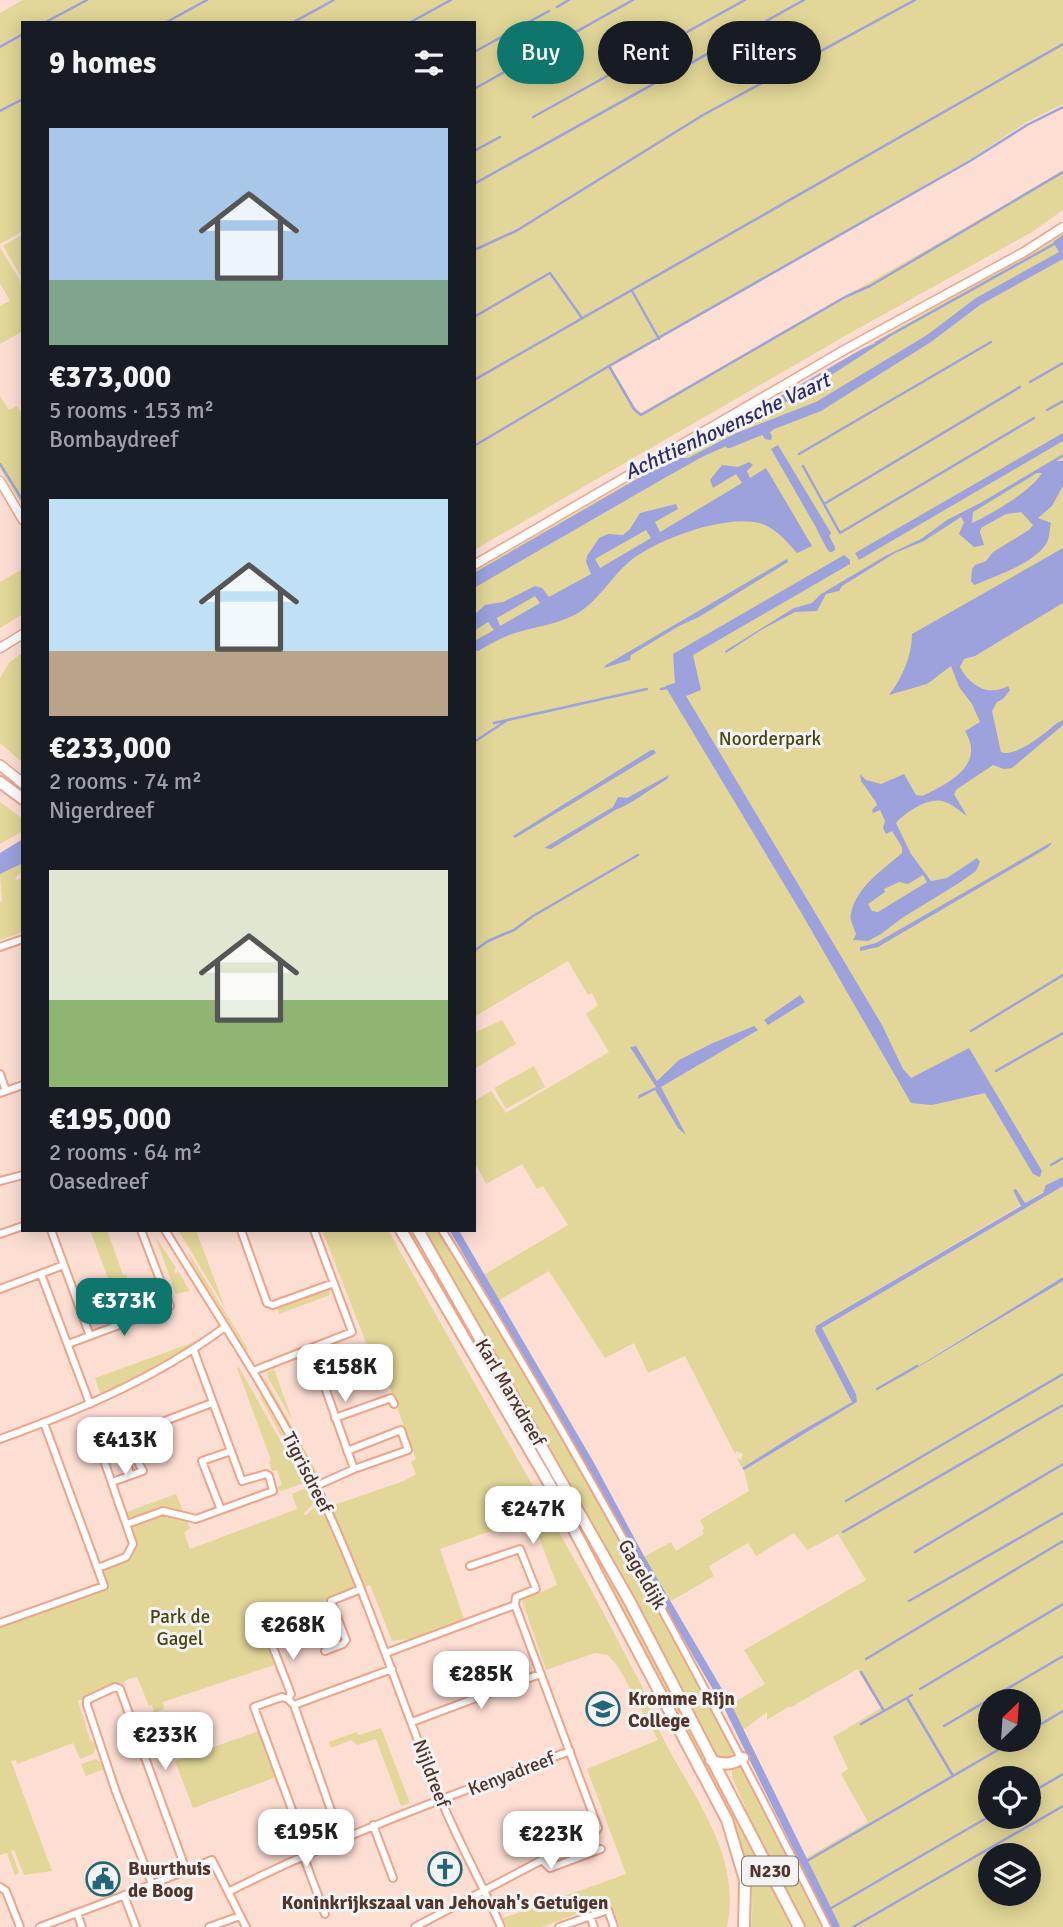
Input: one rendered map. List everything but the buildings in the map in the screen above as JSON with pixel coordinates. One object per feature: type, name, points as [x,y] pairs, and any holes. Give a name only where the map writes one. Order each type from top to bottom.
[{"type":"highway","points":[[0,782],[21,798]]},
{"type":"highway","name":"Karl Marxdreef","points":[[402,1232],[553,1490],[727,1819],[745,1880],[744,1927]]},
{"type":"highway","name":"Karl Marxdreef","points":[[419,1232],[630,1602],[799,1927]]},
{"type":"highway","points":[[712,1760],[732,1764],[743,1758]]},
{"type":"highway","points":[[726,1788],[727,1775],[732,1764]]},
{"type":"main road","points":[[0,765],[21,781]]},
{"type":"street","points":[[476,564],[836,355],[1024,252],[1063,227]]},
{"type":"street","points":[[0,481],[21,517]]},
{"type":"street","points":[[0,648],[21,636]]},
{"type":"street","points":[[0,947],[21,940]]},
{"type":"street","points":[[0,1074],[3,1092],[21,1086]]},
{"type":"street","points":[[0,1181],[21,1176]]},
{"type":"street","points":[[0,1234],[21,1227]]},
{"type":"street","points":[[52,1232],[90,1336]]},
{"type":"street","points":[[68,1344],[170,1306],[142,1232]]},
{"type":"street","name":"Tigrisdreef","points":[[166,1232],[253,1371],[316,1486],[386,1653]]},
{"type":"street","points":[[242,1232],[267,1303],[273,1305],[334,1283]]},
{"type":"street","points":[[253,1371],[352,1332],[315,1232]]},
{"type":"street","name":"Gageldijk","points":[[443,1232],[486,1300],[666,1616],[743,1758],[827,1927]]},
{"type":"street","points":[[0,1289],[64,1265]]},
{"type":"street","points":[[41,1274],[90,1404]]},
{"type":"street","points":[[0,1439],[143,1380],[194,1351],[225,1327]]},
{"type":"street","points":[[311,1348],[354,1469]]},
{"type":"street","points":[[127,1524],[163,1511],[196,1519],[274,1490],[266,1474],[242,1481],[194,1351]]},
{"type":"street","points":[[324,1385],[377,1365]]},
{"type":"street","points":[[335,1418],[391,1398],[394,1404]]},
{"type":"street","points":[[98,1569],[126,1557],[133,1544],[99,1446],[212,1403]]},
{"type":"street","points":[[0,1623],[104,1586],[44,1423]]},
{"type":"street","points":[[316,1486],[408,1450],[401,1430],[347,1451]]},
{"type":"street","points":[[221,1510],[202,1461],[230,1451]]},
{"type":"street","points":[[112,1482],[130,1475]]},
{"type":"street","points":[[415,1927],[598,1828],[516,1608],[516,1597],[536,1589],[520,1549],[470,1566]]},
{"type":"street","points":[[325,1651],[343,1644],[346,1640],[331,1601],[361,1589]]},
{"type":"street","points":[[386,1653],[516,1608]]},
{"type":"street","points":[[264,1625],[333,1816]]},
{"type":"street","name":"Nijldreef","points":[[386,1653],[440,1799],[501,1927]]},
{"type":"street","points":[[291,1702],[392,1668]]},
{"type":"street","points":[[412,1722],[540,1674]]},
{"type":"street","points":[[152,1884],[116,1792],[87,1705],[91,1696],[118,1687],[186,1870]]},
{"type":"street","points":[[291,1702],[282,1696],[254,1707],[325,1914]]},
{"type":"street","name":"Kenyadreef","points":[[228,1892],[305,1854],[373,1825],[570,1751]]},
{"type":"street","points":[[373,1825],[393,1878]]},
{"type":"street","points":[[542,1860],[550,1868],[601,1849]]},
{"type":"street","points":[[40,1927],[212,1860],[246,1927]]},
{"type":"street","points":[[0,1887],[6,1891],[20,1927]]},
{"type":"street","points":[[124,1895],[136,1927]]},
{"type":"street","points":[[559,1927],[608,1910],[614,1927]]},
{"type":"street","points":[[77,1913],[82,1927]]},
{"type":"street","points":[[209,1927],[240,1916]]},
{"type":"street","points":[[590,1916],[594,1927]]},
{"type":"green space","points":[[23,0],[1063,0],[1063,104],[1027,122],[964,163],[611,367],[639,414],[1063,170],[1063,210],[1032,232],[852,332],[476,549],[476,21],[21,21],[21,232],[0,244],[0,13]]},
{"type":"green space","name":"Noorderpark","points":[[1063,231],[1063,1180],[1025,1203],[1014,1191],[1021,1205],[816,1326],[852,1402],[742,1468],[737,1458],[741,1460],[743,1454],[736,1451],[735,1454],[685,1356],[648,1373],[634,1343],[605,1358],[549,1271],[496,1302],[480,1277],[568,1225],[543,1186],[537,1189],[522,1164],[486,1184],[476,1165],[476,1100],[491,1091],[506,1113],[609,1052],[586,1014],[598,1005],[592,993],[588,995],[568,961],[476,1016],[476,570],[1033,251]]},
{"type":"green space","points":[[21,235],[21,277],[3,246]]},
{"type":"green space","points":[[0,248],[21,282],[21,332],[0,344],[0,306],[10,301],[0,283]]},
{"type":"green space","points":[[0,396],[9,410],[17,406],[21,413],[21,503],[0,469]]},
{"type":"green space","points":[[21,570],[21,615],[0,628],[0,582]]},
{"type":"green space","points":[[21,654],[21,761],[0,743],[0,678],[9,663]]},
{"type":"green space","points":[[0,802],[21,818],[21,832],[0,844]]},
{"type":"green space","points":[[21,863],[21,873],[15,878],[21,879],[21,933],[0,940],[2,901],[0,874]]},
{"type":"green space","points":[[502,1020],[516,1044],[476,1068],[476,1032]]},
{"type":"green space","points":[[534,1066],[545,1087],[506,1109],[494,1088]]},
{"type":"green space","points":[[1063,1186],[1063,1277],[900,1377],[1063,1281],[1063,1927],[833,1927],[801,1861],[868,1822],[841,1774],[848,1769],[833,1737],[881,1708],[857,1669],[767,1720],[767,1712],[739,1733],[725,1708],[765,1684],[744,1650],[866,1580],[838,1534],[807,1550],[794,1533],[756,1556],[748,1543],[709,1566],[714,1576],[666,1604],[640,1559],[671,1542],[676,1551],[704,1534],[700,1520],[749,1491],[744,1470],[857,1402],[822,1328]]},
{"type":"green space","points":[[91,1232],[108,1232],[123,1275],[126,1274],[130,1286],[136,1284],[142,1299],[155,1295],[156,1298],[120,1311]]},
{"type":"green space","points":[[179,1232],[197,1232],[225,1308]]},
{"type":"green space","name":"Park de Gagel","points":[[323,1232],[389,1232],[586,1580],[643,1688],[653,1718],[700,1804],[725,1863],[730,1894],[727,1927],[620,1927],[610,1902],[542,1927],[507,1927],[503,1918],[626,1874],[587,1769],[658,1740],[619,1668],[608,1655],[595,1653],[546,1670],[522,1600],[557,1585],[535,1527],[525,1519],[440,1549],[464,1619],[461,1620],[463,1623],[427,1637],[392,1641],[370,1585],[261,1623],[277,1664],[163,1702],[164,1709],[154,1713],[137,1677],[128,1679],[118,1687],[78,1701],[90,1740],[97,1745],[93,1754],[80,1759],[73,1743],[17,1764],[16,1760],[11,1761],[52,1871],[24,1875],[14,1850],[11,1851],[19,1872],[15,1876],[7,1853],[0,1855],[0,1627],[103,1586],[98,1568],[126,1557],[133,1544],[124,1513],[176,1494],[190,1528],[184,1533],[190,1549],[297,1509],[292,1494],[306,1488],[314,1503],[303,1514],[306,1515],[315,1507],[320,1516],[333,1512],[331,1506],[404,1481],[416,1474],[411,1462],[416,1459],[379,1358],[375,1357],[370,1345],[367,1345]]},
{"type":"green space","points":[[408,1232],[417,1232],[617,1585],[793,1927],[751,1927],[749,1875],[733,1825]]},
{"type":"green space","points":[[424,1232],[440,1232],[547,1412],[712,1706],[735,1750],[734,1758],[724,1761],[715,1756],[589,1518]]},
{"type":"green space","points":[[155,1236],[176,1268],[175,1273],[179,1272],[190,1291],[176,1294]]},
{"type":"green space","points":[[188,1252],[248,1349],[246,1350],[193,1265]]},
{"type":"green space","points":[[328,1288],[330,1295],[279,1314],[277,1307]]},
{"type":"green space","points":[[213,1332],[164,1364],[101,1396],[95,1378],[189,1344]]},
{"type":"green space","points":[[239,1367],[304,1483],[281,1491],[278,1489],[277,1487],[282,1485],[277,1470],[272,1471],[269,1462],[271,1460],[237,1368]]},
{"type":"green space","points":[[274,1369],[292,1420],[267,1376],[268,1372]]},
{"type":"green space","points":[[265,1378],[317,1472],[315,1473]]},
{"type":"green space","points":[[261,1394],[307,1479],[305,1480],[259,1395]]},
{"type":"green space","points":[[381,1728],[410,1803],[401,1806],[376,1739],[357,1745],[351,1740],[331,1748],[329,1742],[356,1732],[359,1735]]},
{"type":"green space","points":[[259,1731],[276,1777],[193,1808],[175,1761]]},
{"type":"green space","points":[[96,1759],[102,1763],[104,1769],[86,1776],[81,1764]]},
{"type":"green space","points":[[739,1764],[743,1766],[823,1927],[804,1927],[751,1824],[732,1777],[732,1769]]},
{"type":"water","points":[[1063,235],[1063,259],[980,305],[931,342],[821,411],[769,431],[771,440],[765,439],[760,431],[702,457],[476,587],[476,572],[862,349],[890,337],[799,396],[747,420],[682,458],[688,458],[734,434],[816,402],[927,335],[976,298],[1059,252],[1053,242]]},
{"type":"water","points":[[1063,433],[1063,441],[859,560],[855,553]]},
{"type":"water","points":[[778,445],[831,533],[828,538],[822,538],[771,449]]},
{"type":"water","points":[[1063,454],[1063,457],[1056,461],[1063,461],[1063,486],[1052,506],[1038,518],[1051,523],[1047,542],[1032,558],[974,585],[971,581],[975,565],[986,561],[993,552],[1033,525],[1021,512],[1006,514],[981,528],[984,545],[974,547],[959,534],[964,522],[961,517],[924,541],[895,553],[842,586],[839,591],[826,594],[817,611],[795,612],[726,653],[725,651],[794,608],[812,603],[821,594]],"holes":[[[1037,473],[1042,473],[1020,494],[972,523],[973,512]]]},
{"type":"water","points":[[749,462],[753,465],[747,471],[750,478],[766,468],[812,546],[797,553],[774,530],[751,522],[715,524],[695,530],[658,544],[630,561],[592,602],[578,613],[558,622],[510,635],[476,650],[476,640],[494,630],[488,622],[476,630],[476,613],[485,605],[503,602],[535,586],[542,588],[549,597],[591,574],[586,562],[587,556],[599,538],[608,534],[623,535],[640,513],[676,504],[678,509],[655,522],[660,532],[742,483],[736,474],[713,488],[710,480],[722,465],[738,467]],"holes":[[[646,530],[651,538],[600,568],[595,559]],[[535,596],[540,603],[500,626],[497,618]]]},
{"type":"water","points":[[1063,548],[1063,603],[975,656],[964,659],[960,667],[969,680],[980,688],[993,690],[1008,686],[1010,690],[992,711],[1001,752],[1007,753],[1022,748],[1063,720],[1063,725],[1012,768],[1004,769],[993,765],[957,789],[954,794],[967,816],[949,803],[936,801],[917,807],[896,823],[911,854],[931,881],[947,878],[977,858],[980,862],[976,871],[881,934],[868,941],[853,940],[856,934],[851,921],[854,903],[872,879],[902,853],[902,847],[892,831],[886,834],[883,828],[885,821],[880,810],[873,813],[876,802],[861,781],[860,774],[866,780],[881,784],[904,774],[916,795],[922,796],[943,786],[961,772],[971,754],[965,731],[980,722],[972,704],[959,687],[951,666],[927,684],[889,695],[905,666],[912,634]],"holes":[[[923,875],[927,882],[878,912],[872,911],[868,904],[885,892],[884,889],[899,882],[908,884]]]},
{"type":"water","points":[[844,555],[850,560],[850,564],[693,655],[701,690],[686,696],[882,1025],[903,1069],[911,1078],[969,1048],[1042,1171],[1040,1177],[1033,1174],[985,1093],[932,1105],[911,1103],[802,914],[665,686],[675,683],[673,654]]},
{"type":"water","points":[[787,559],[788,562],[699,617],[631,655],[630,660],[604,668],[606,665]]},
{"type":"water","points":[[651,750],[656,753],[515,838],[513,836]]},
{"type":"water","points":[[669,775],[634,801],[551,849],[544,848],[613,807],[618,797],[627,798]]},
{"type":"water","points":[[21,840],[21,864],[0,874],[0,853]]},
{"type":"water","points":[[1050,843],[1047,848],[878,947],[860,951],[860,947],[876,943]]},
{"type":"water","points":[[800,995],[805,1002],[768,1025],[764,1020]]},
{"type":"water","points":[[754,1026],[758,1030],[661,1087],[686,1135],[678,1128],[655,1090],[638,1099],[639,1095],[656,1087],[630,1047],[636,1046],[657,1081],[679,1060]]},
{"type":"water","points":[[1063,1177],[1063,1186],[822,1328],[856,1394],[857,1402],[744,1470],[742,1468],[852,1402],[815,1331],[816,1326],[1021,1206],[1013,1190],[1016,1189],[1025,1203],[1043,1193],[1046,1185]]},
{"type":"water","points":[[1063,1277],[1063,1281],[886,1386]]},
{"type":"waterway","points":[[48,21],[87,0]]},
{"type":"waterway","points":[[169,21],[207,0]]},
{"type":"waterway","points":[[296,21],[334,0]]},
{"type":"waterway","points":[[413,21],[451,0]]},
{"type":"waterway","points":[[557,7],[569,0]]},
{"type":"waterway","points":[[476,88],[633,0]]},
{"type":"waterway","points":[[533,117],[745,0]]},
{"type":"waterway","points":[[476,183],[804,0]]},
{"type":"waterway","points":[[476,249],[516,231],[703,115],[915,0]]},
{"type":"waterway","points":[[476,51],[549,11]]},
{"type":"waterway","points":[[0,47],[21,35]]},
{"type":"waterway","points":[[476,379],[1063,44]]},
{"type":"waterway","points":[[0,111],[21,100]]},
{"type":"waterway","points":[[476,445],[970,161],[1027,125],[1063,107]]},
{"type":"waterway","points":[[476,150],[500,137]]},
{"type":"waterway","points":[[609,366],[634,409],[641,415],[845,297],[870,286],[1063,172]]},
{"type":"waterway","points":[[876,343],[1063,239]]},
{"type":"waterway","points":[[476,316],[550,273],[582,318]]},
{"type":"waterway","points":[[632,291],[659,339]]},
{"type":"waterway","points":[[799,454],[991,342]]},
{"type":"waterway","points":[[1030,382],[1063,363]]},
{"type":"waterway","points":[[824,504],[1020,387]]},
{"type":"waterway","points":[[1047,410],[1063,401]]},
{"type":"waterway","points":[[803,466],[840,533],[1034,418]]},
{"type":"waterway","name":"Achttienhovensche Vaart","points":[[729,444],[769,428]]},
{"type":"waterway","points":[[0,464],[21,498]]},
{"type":"waterway","points":[[821,529],[831,548]]},
{"type":"waterway","points":[[661,689],[668,688]]},
{"type":"waterway","points":[[494,723],[647,689]]},
{"type":"waterway","points":[[476,741],[506,721]]},
{"type":"waterway","points":[[476,950],[488,941],[514,930],[533,916],[638,855]]},
{"type":"waterway","points":[[971,1031],[1063,975]]},
{"type":"waterway","points":[[996,1071],[1063,1033]]},
{"type":"waterway","points":[[1051,1165],[1063,1158]]},
{"type":"waterway","points":[[455,1232],[729,1709],[836,1927]]},
{"type":"waterway","points":[[877,1389],[917,1366]]},
{"type":"waterway","points":[[846,1501],[1063,1374]]},
{"type":"waterway","points":[[843,1532],[1063,1405]]},
{"type":"waterway","points":[[915,1552],[1063,1464]]},
{"type":"waterway","points":[[909,1601],[1063,1513]]},
{"type":"waterway","points":[[866,1659],[1063,1541]]},
{"type":"waterway","points":[[920,1689],[1063,1604]]},
{"type":"waterway","points":[[944,1726],[1063,1656]]},
{"type":"waterway","points":[[861,1672],[884,1711],[861,1724]]},
{"type":"waterway","points":[[884,1711],[912,1695]]},
{"type":"waterway","points":[[907,1698],[953,1776]]},
{"type":"waterway","points":[[1041,1724],[1063,1711]]},
{"type":"waterway","points":[[805,1862],[994,1752]]},
{"type":"waterway","points":[[1041,1787],[1063,1774]]},
{"type":"waterway","points":[[853,1927],[1063,1806]]},
{"type":"waterway","points":[[828,1910],[978,1823]]},
{"type":"place","name":"Kromme Rijn College","points":[[603,1709]]},
{"type":"place","name":"Koninkrijkszaal van Jehovah's Getuigen","points":[[445,1869]]},
{"type":"place","name":"Buurthuis de Boog","points":[[103,1879]]}]
